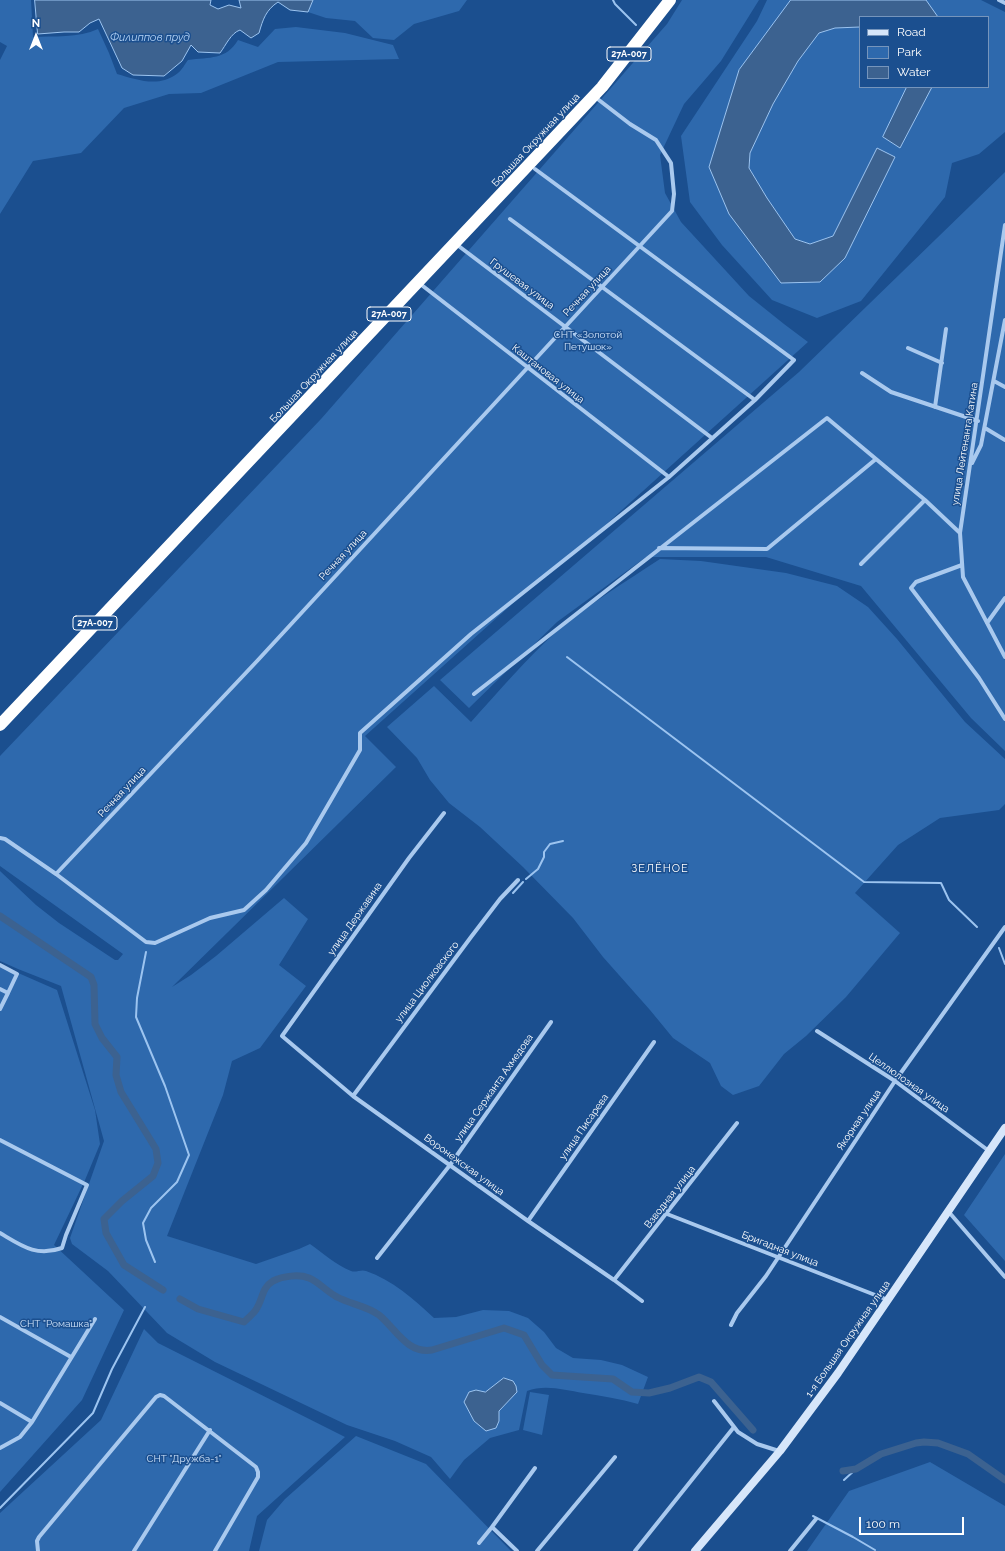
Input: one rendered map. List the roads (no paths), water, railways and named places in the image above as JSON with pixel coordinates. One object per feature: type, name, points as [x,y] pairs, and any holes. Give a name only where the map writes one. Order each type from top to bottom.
[{"type":"highway","name":"Большая Окружная улица","points":[[0,725],[594,96],[670,0]]},
{"type":"street","points":[[999,0],[1005,3]]},
{"type":"street","name":"Речная улица","points":[[56,874],[258,660],[672,211],[674,194],[671,163],[656,140],[630,124],[594,96]]},
{"type":"street","points":[[0,838],[4,839],[56,874],[150,944],[210,918],[244,910],[266,890],[306,843],[360,750],[360,733],[471,634],[669,477],[755,400],[794,360],[535,169]]},
{"type":"street","points":[[510,219],[755,400]]},
{"type":"street","name":"улица Лейтенанта Катина","points":[[1005,225],[978,420],[960,533],[963,577],[1005,655]]},
{"type":"street","name":"Грушевая улица","points":[[455,243],[712,438]]},
{"type":"street","name":"Каштановая улица","points":[[418,282],[669,477]]},
{"type":"street","points":[[970,467],[981,445],[1004,335],[1005,320]]},
{"type":"street","points":[[936,407],[946,329]]},
{"type":"street","points":[[908,348],[942,363]]},
{"type":"street","points":[[862,373],[891,392],[978,420]]},
{"type":"street","points":[[994,381],[1005,387]]},
{"type":"street","points":[[474,694],[659,548],[828,418],[925,500],[960,533]]},
{"type":"street","points":[[985,428],[1005,440]]},
{"type":"street","points":[[659,548],[766,549],[876,459]]},
{"type":"street","points":[[861,564],[925,500]]},
{"type":"street","points":[[962,565],[916,582],[911,588],[979,678],[1005,719]]},
{"type":"street","points":[[987,623],[1005,598]]},
{"type":"street","name":"улица Державина","points":[[282,1036],[404,865],[444,813]]},
{"type":"street","name":"улица Циолковского","points":[[353,1096],[470,937],[500,899],[518,880]]},
{"type":"street","name":"Якорная улица","points":[[731,1325],[738,1313],[754,1293],[895,1081],[1005,927]]},
{"type":"street","points":[[0,965],[17,974],[0,1009]]},
{"type":"street","points":[[0,989],[8,993]]},
{"type":"street","name":"улица Сержанта Ахмедова","points":[[377,1258],[450,1165],[550,1022]]},
{"type":"street","name":"Целлюлозная улица","points":[[817,1031],[895,1081],[989,1151]]},
{"type":"street","name":"Воронежская улица","points":[[282,1036],[353,1096],[642,1301]]},
{"type":"street","name":"улица Писарева","points":[[528,1221],[654,1042]]},
{"type":"street","name":"Взводная улица","points":[[614,1280],[737,1123]]},
{"type":"street","name":"1-я Большая Окружная улица","points":[[694,1551],[780,1451],[838,1373],[1005,1128]]},
{"type":"street","points":[[0,1140],[87,1185],[62,1248],[53,1251],[37,1252],[0,1233]]},
{"type":"street","points":[[948,1211],[1005,1278]]},
{"type":"street","name":"Бригадная улица","points":[[667,1214],[888,1300]]},
{"type":"street","points":[[0,1317],[71,1357]]},
{"type":"street","points":[[0,1448],[20,1437],[32,1422],[95,1319]]},
{"type":"street","points":[[38,1551],[37,1542],[39,1537],[156,1396],[160,1395],[164,1396],[210,1430],[256,1467],[258,1472],[258,1477],[215,1551]]},
{"type":"street","points":[[714,1401],[738,1432],[757,1444],[780,1451]]},
{"type":"street","points":[[0,1403],[32,1422]]},
{"type":"street","points":[[634,1551],[734,1427]]},
{"type":"street","points":[[134,1551],[210,1430]]},
{"type":"street","points":[[537,1551],[615,1457]]},
{"type":"street","points":[[479,1543],[535,1468]]},
{"type":"street","points":[[790,1551],[816,1519]]},
{"type":"street","points":[[492,1527],[517,1551]]},
{"type":"water","name":"Филиппов пруд","points":[[35,0],[211,0],[210,5],[218,9],[229,5],[241,8],[239,0],[313,0],[308,12],[290,10],[278,2],[266,15],[259,33],[251,38],[240,30],[231,36],[220,53],[198,52],[191,45],[182,61],[164,76],[133,75],[122,68],[99,19],[90,23],[79,32],[38,34]]},
{"type":"water","points":[[791,0],[926,0],[937,16],[859,16],[859,27],[835,28],[819,33],[798,61],[773,104],[750,153],[749,168],[767,198],[795,239],[810,244],[833,236],[877,148],[895,157],[845,258],[820,282],[781,283],[729,214],[709,167],[739,70]]},
{"type":"water","points":[[907,88],[931,88],[900,148],[883,137]]},
{"type":"water","points":[[504,1378],[513,1381],[517,1392],[499,1411],[499,1421],[496,1428],[486,1431],[474,1421],[464,1402],[469,1392],[476,1390],[485,1392]]},
{"type":"waterway","points":[[613,0],[615,4],[636,25]]},
{"type":"waterway","points":[[567,657],[864,882],[941,883],[949,900],[977,927]]},
{"type":"waterway","points":[[526,879],[538,869],[544,857],[544,852],[550,844],[563,841]]},
{"type":"waterway","points":[[513,893],[523,882]]},
{"type":"waterway","points":[[0,916],[91,977],[94,985],[95,1024],[102,1038],[117,1057],[116,1075],[121,1092],[156,1149],[158,1163],[153,1176],[122,1201],[104,1219],[106,1233],[124,1265],[163,1290]]},
{"type":"waterway","points":[[999,948],[1005,964]]},
{"type":"waterway","points":[[146,952],[137,998],[136,1017],[165,1086],[189,1155],[177,1182],[151,1208],[143,1223],[146,1240],[155,1262]]},
{"type":"waterway","points":[[180,1299],[198,1309],[244,1322],[258,1307],[264,1291],[269,1284],[281,1278],[301,1276],[316,1282],[337,1297],[347,1302],[364,1307],[379,1315],[402,1339],[416,1348],[423,1350],[432,1350],[504,1328],[524,1335],[542,1365],[552,1375],[613,1379],[632,1392],[649,1393],[670,1388],[699,1377],[711,1382],[753,1430]]},
{"type":"waterway","points":[[0,1508],[93,1413],[112,1369],[145,1307]]},
{"type":"waterway","points":[[843,1471],[856,1469],[881,1454],[924,1442],[938,1443],[968,1454],[1005,1480]]},
{"type":"waterway","points":[[844,1480],[856,1469]]},
{"type":"waterway","points":[[813,1516],[875,1550]]},
{"type":"district","name":"ЗЕЛЁНОЕ","points":[[660,869]]},
{"type":"park label","name":"СНТ «Золотой Петушок»","points":[[588,340]]},
{"type":"park label","name":"СНТ \"Ромашка\"","points":[[56,1324]]},
{"type":"park label","name":"СНТ \"Дружба-1\"","points":[[184,1459]]}]
